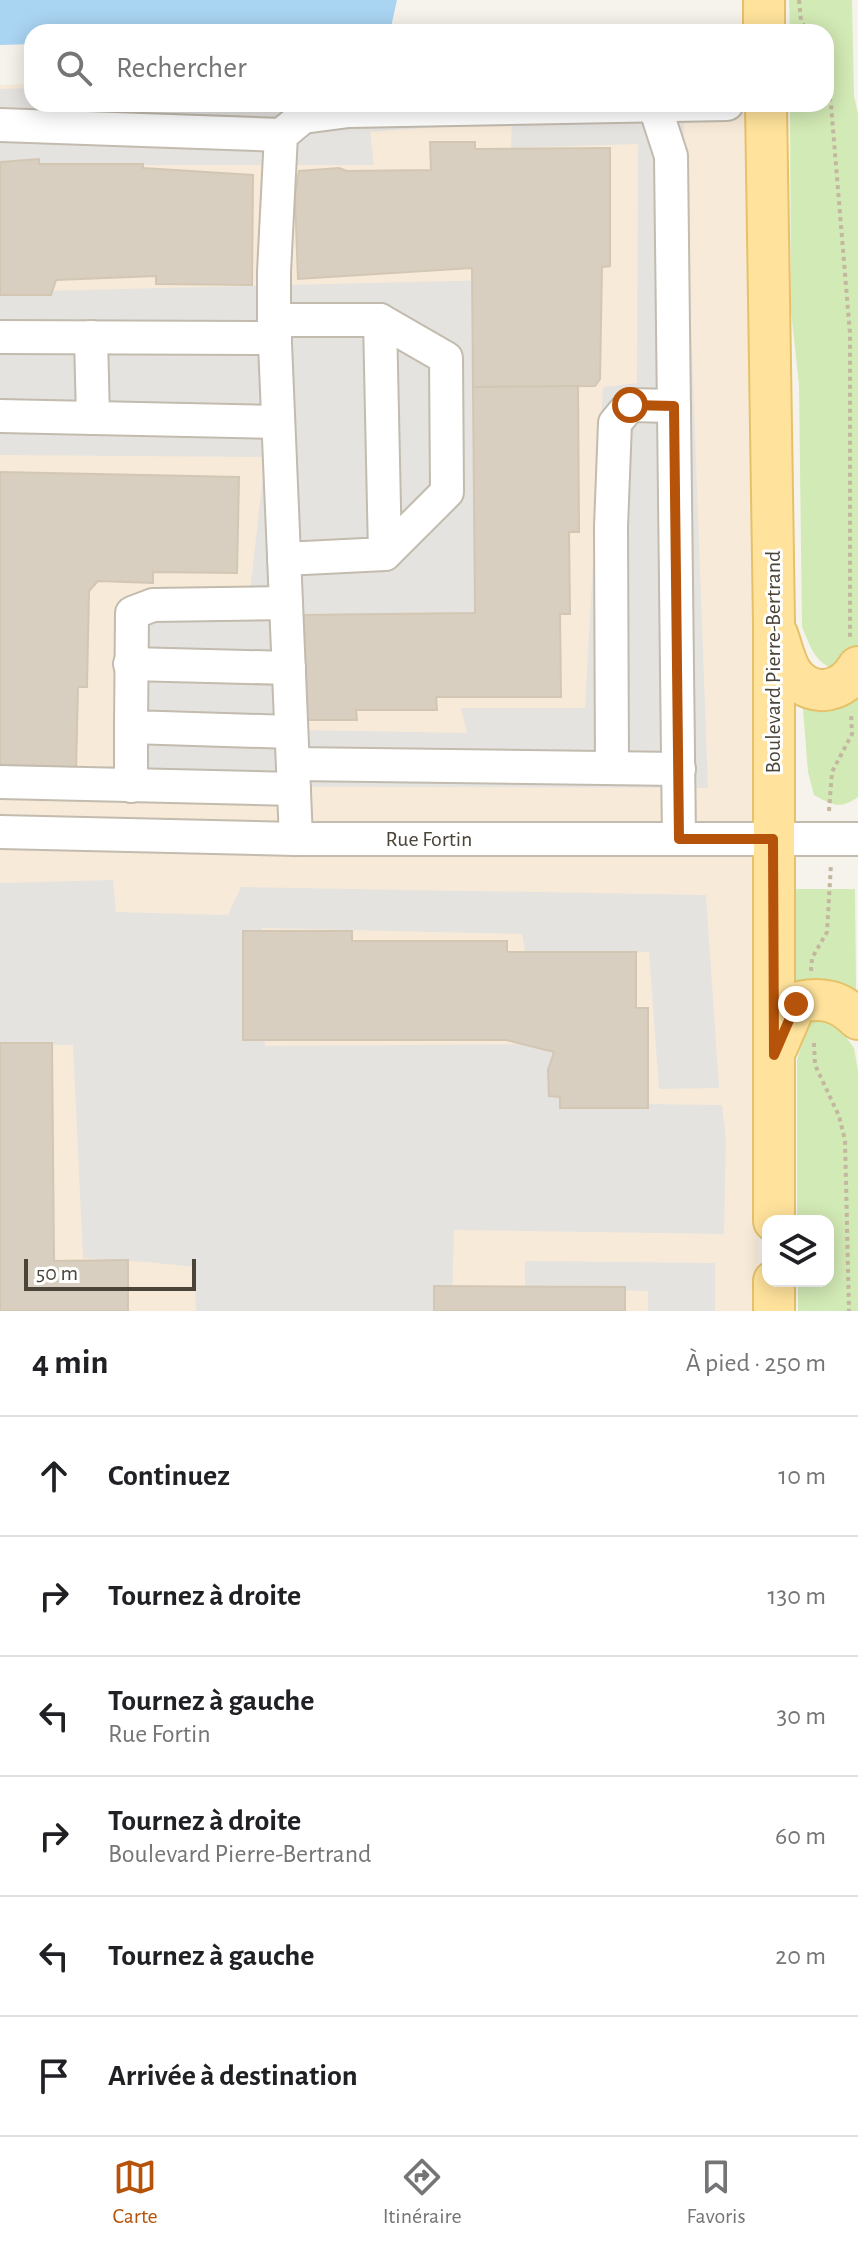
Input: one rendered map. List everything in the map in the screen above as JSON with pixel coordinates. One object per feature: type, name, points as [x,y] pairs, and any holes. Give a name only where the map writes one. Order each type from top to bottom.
[{"type":"main road","points":[[764,0],[764,24]]},
{"type":"main road","name":"Boulevard Pierre-Bertrand","points":[[766,112],[774,623],[774,1215]]},
{"type":"main road","points":[[774,623],[794,677],[809,687],[824,691],[849,681],[854,658]]},
{"type":"main road","points":[[774,1055],[799,1002],[832,1001],[858,1019]]},
{"type":"main road","points":[[774,1287],[774,1311]]},
{"type":"street","points":[[0,125],[281,135],[303,117],[341,112]]},
{"type":"street","points":[[657,112],[671,156],[679,839]]},
{"type":"street","points":[[281,135],[274,272],[275,329],[296,839]]},
{"type":"street","points":[[380,320],[385,554]]},
{"type":"street","points":[[0,337],[91,337],[275,329],[380,320],[446,358],[447,492],[385,554],[284,559]]},
{"type":"street","points":[[91,337],[93,418]]},
{"type":"street","points":[[612,768],[611,527],[615,423],[630,405],[674,406]]},
{"type":"street","points":[[0,416],[278,422]]},
{"type":"street","points":[[131,786],[132,613],[153,605],[286,603]]},
{"type":"street","points":[[130,664],[289,668]]},
{"type":"street","points":[[131,727],[291,732]]},
{"type":"street","points":[[0,782],[131,786],[293,777],[679,769]]},
{"type":"street","name":"Rue Fortin","points":[[0,832],[296,839],[858,839]]},
{"type":"path","points":[[799,0],[803,24]]},
{"type":"path","points":[[832,112],[850,334],[854,658]]},
{"type":"path","points":[[829,815],[832,772],[852,734],[850,710]]},
{"type":"path","points":[[811,973],[812,958],[827,932],[831,868]]},
{"type":"path","points":[[813,1037],[815,1065],[839,1116],[845,1140],[849,1311]]},
{"type":"shaded area","points":[[24,84],[24,112],[747,112],[759,1311],[0,1311],[0,85]]},
{"type":"shaded area","points":[[24,88],[24,112],[683,112],[708,788],[115,786],[123,610],[249,601],[265,457],[0,455],[0,292],[496,280],[492,617],[293,613],[300,730],[467,733],[461,708],[585,708],[603,387],[637,383],[638,144],[511,148],[512,121],[370,132],[374,165],[0,165],[0,89]]},
{"type":"shaded area","points":[[113,880],[116,912],[228,915],[241,887],[706,895],[719,1088],[659,1089],[649,952],[526,956],[522,934],[262,928],[265,1046],[530,1044],[563,1058],[561,1103],[722,1105],[726,1138],[724,1234],[454,1230],[452,1311],[196,1311],[195,1267],[83,1258],[73,1045],[0,1044],[0,883]]},
{"type":"shaded area","points":[[525,1261],[715,1263],[715,1311],[648,1311],[648,1291],[525,1289]]},
{"type":"green space","points":[[789,0],[852,0],[854,96],[858,114],[858,654],[837,671],[818,659],[802,627],[799,385],[791,311],[790,112],[834,112],[834,24],[790,24]]},
{"type":"green space","points":[[801,683],[858,694],[858,797],[846,804],[831,803],[814,795],[808,772]]},
{"type":"green space","points":[[796,889],[855,889],[856,989],[853,993],[795,991]]},
{"type":"green space","points":[[832,1018],[854,1048],[858,1071],[858,1311],[798,1311],[798,1287],[834,1287],[834,1215],[797,1215],[797,1060],[807,1026],[816,1020]]},
{"type":"water","points":[[0,0],[397,0],[392,24],[24,24],[24,44],[0,45]]},
{"type":"building","points":[[430,142],[475,142],[475,149],[610,148],[610,266],[602,267],[600,379],[595,386],[473,387],[472,268],[298,279],[295,197],[299,171],[339,168],[347,171],[431,170]]},
{"type":"building","points":[[39,159],[39,164],[143,164],[143,168],[253,175],[252,285],[156,284],[156,276],[56,280],[51,295],[0,295],[0,162]]},
{"type":"building","points":[[578,386],[579,532],[569,532],[570,614],[560,614],[561,697],[436,697],[437,710],[356,710],[357,720],[292,720],[291,615],[475,613],[473,387]]},
{"type":"building","points":[[0,472],[239,477],[237,573],[153,572],[153,583],[98,581],[89,591],[87,687],[78,687],[76,770],[0,769]]},
{"type":"building","points":[[243,931],[352,931],[352,941],[507,941],[507,952],[636,952],[636,1008],[648,1008],[648,1108],[560,1108],[560,1097],[549,1096],[548,1070],[554,1052],[506,1040],[243,1040]]},
{"type":"building","points":[[0,1043],[52,1043],[54,1261],[128,1260],[128,1311],[0,1311]]},
{"type":"building","points":[[434,1286],[625,1287],[625,1311],[434,1311]]},
{"type":"route","points":[[630,405],[674,406],[679,839],[773,839],[774,1055],[796,1004]]}]
